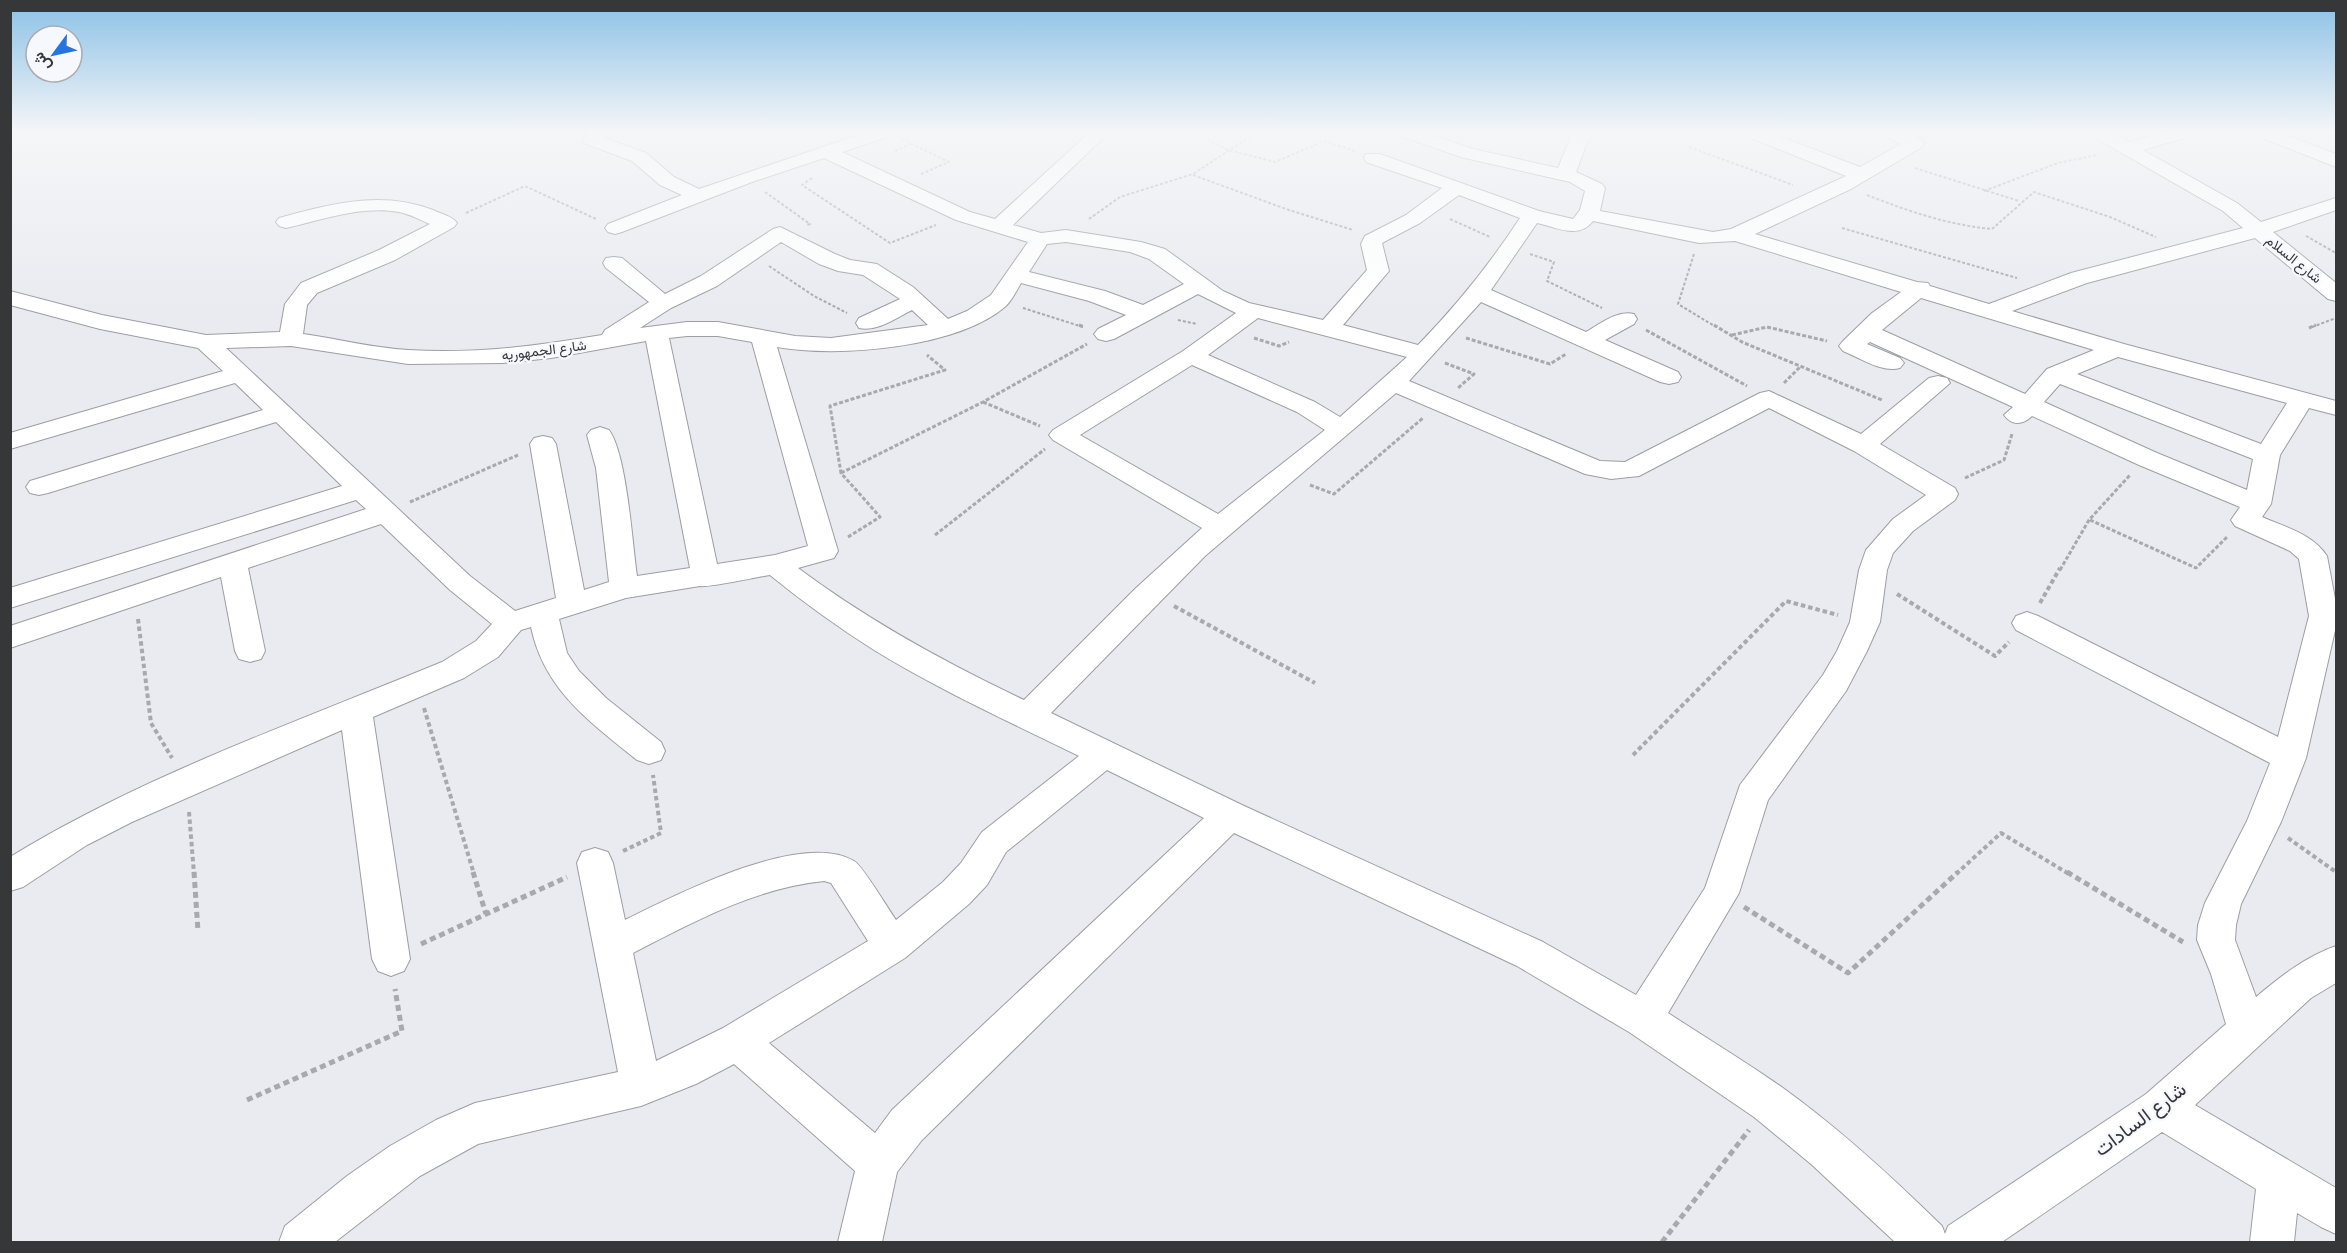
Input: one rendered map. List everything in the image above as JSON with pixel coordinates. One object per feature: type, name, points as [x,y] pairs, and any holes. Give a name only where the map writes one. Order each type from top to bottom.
[{"type":"street","points":[[687,190],[699,196]]},
{"type":"street","points":[[615,228],[713,190]]},
{"type":"street","points":[[910,190],[963,216],[1040,239],[1066,236],[1113,241],[1157,254],[1215,296],[1252,312],[1328,328],[1423,354]]},
{"type":"street","points":[[999,227],[1038,190]]},
{"type":"street","points":[[1328,328],[1378,271],[1378,259],[1371,244],[1376,237],[1429,209],[1453,190]]},
{"type":"street","points":[[1466,190],[1532,215],[1575,226],[1581,225],[1596,195],[1595,190]]},
{"type":"street","points":[[1587,214],[1699,237],[1719,238],[1736,235],[1833,190]]},
{"type":"street","name":"شارع السلام","points":[[2201,190],[2230,207],[2334,288]]},
{"type":"street","points":[[1993,310],[2049,288],[2109,269],[2259,230],[2337,204]]},
{"type":"street","points":[[286,222],[362,207],[388,205],[413,210],[447,223]]},
{"type":"street","points":[[1029,715],[1148,593],[1220,527],[1393,384],[1446,331],[1479,293],[1513,248],[1532,215]]},
{"type":"street","points":[[291,339],[296,304],[309,288],[387,255],[447,223]]},
{"type":"street","points":[[601,343],[663,303],[713,305],[750,252],[780,233],[827,259],[846,266],[867,268],[888,280],[945,329]]},
{"type":"street","points":[[1736,235],[1920,288],[2116,349],[2337,408]]},
{"type":"street","name":"شارع الجمهوريه","points":[[10,298],[100,322],[206,342],[291,339],[365,352],[454,358],[532,353],[656,332],[713,305],[762,336],[795,343],[831,345],[906,337],[945,329],[975,316],[999,300],[1040,239]]},
{"type":"street","points":[[614,263],[663,303]]},
{"type":"street","points":[[1016,275],[1097,296],[1145,314]]},
{"type":"street","points":[[1106,334],[1199,285]]},
{"type":"street","points":[[1860,339],[1880,318],[1920,288]]},
{"type":"street","points":[[1479,293],[1589,339],[1670,377]]},
{"type":"street","points":[[867,323],[914,301]]},
{"type":"street","points":[[1220,527],[1062,435],[1191,356],[1252,312]]},
{"type":"street","points":[[1589,339],[1626,319]]},
{"type":"street","points":[[656,332],[706,578]]},
{"type":"street","points":[[10,876],[75,835],[186,782],[453,670],[480,654],[510,623],[624,588],[706,578],[775,566],[824,551],[762,336]]},
{"type":"street","points":[[1860,339],[1938,383],[2023,410]]},
{"type":"street","points":[[1860,339],[2023,410],[2148,459],[2251,512],[2309,551],[2314,561],[2324,616],[2289,758],[2264,822],[2223,903],[2217,925],[2216,939],[2220,954],[2229,971],[2247,1030]]},
{"type":"street","points":[[206,342],[460,583],[510,623]]},
{"type":"street","points":[[2023,410],[2056,375],[2116,349]]},
{"type":"street","points":[[1191,356],[1306,407],[1341,429]]},
{"type":"street","points":[[10,441],[238,374]]},
{"type":"street","points":[[2056,375],[2267,455]]},
{"type":"street","points":[[1863,445],[1938,383]]},
{"type":"street","points":[[1393,384],[1594,468],[1618,471],[1630,470],[1769,398],[1863,445],[1945,494],[1888,540],[1877,558],[1865,622],[1835,682],[1752,795],[1721,893],[1643,1019]]},
{"type":"street","points":[[2251,512],[2267,455],[2302,399]]},
{"type":"street","points":[[39,487],[280,413]]},
{"type":"street","points":[[600,435],[609,468],[624,588]]},
{"type":"street","points":[[543,444],[572,604]]},
{"type":"street","points":[[10,598],[363,489]]},
{"type":"street","points":[[10,637],[387,512]]},
{"type":"street","points":[[233,564],[250,651]]},
{"type":"street","points":[[775,566],[886,643],[954,680],[1230,815],[1530,954],[1643,1019],[1769,1103],[1834,1156],[1926,1242]]},
{"type":"street","points":[[542,613],[553,654],[560,668],[603,714],[649,751]]},
{"type":"street","points":[[2027,623],[2289,758]]},
{"type":"street","points":[[356,711],[391,959]]},
{"type":"street","points":[[301,1242],[389,1171],[456,1131],[475,1124],[641,1086],[682,1070],[737,1041],[891,946],[956,892],[974,874],[994,842],[1105,753]]},
{"type":"street","points":[[860,1242],[878,1163],[908,1125],[1230,815]]},
{"type":"street","points":[[595,863],[641,1086]]},
{"type":"street","points":[[611,946],[716,895],[762,878],[824,865],[835,866],[843,872],[891,946]]},
{"type":"street","name":"شارع السادات","points":[[1964,1242],[2161,1108],[2297,986],[2337,963]]},
{"type":"street","points":[[737,1041],[878,1163]]},
{"type":"street","points":[[2161,1108],[2279,1180],[2337,1212]]},
{"type":"street","points":[[2272,1242],[2279,1180]]},
{"type":"path","points":[[447,223],[516,190]]},
{"type":"path","points":[[535,190],[615,228]]},
{"type":"path","points":[[763,190],[810,224],[780,233]]},
{"type":"path","points":[[810,190],[890,243],[963,216]]},
{"type":"path","points":[[1066,236],[1120,197],[1141,190]]},
{"type":"path","points":[[1237,190],[1286,209],[1376,237]]},
{"type":"path","points":[[1807,190],[1821,196]]},
{"type":"path","points":[[1857,190],[1916,215],[1962,227],[1992,229],[2034,192],[2110,217],[2185,249]]},
{"type":"path","points":[[1984,191],[2020,202]]},
{"type":"path","points":[[1429,209],[1513,248]]},
{"type":"path","points":[[2281,223],[2337,253]]},
{"type":"path","points":[[1842,228],[2049,288]]},
{"type":"path","points":[[1699,237],[1678,303],[1731,336],[1905,410]]},
{"type":"path","points":[[750,252],[814,296],[867,323]]},
{"type":"path","points":[[1554,262],[1547,281],[1626,319],[1769,398]]},
{"type":"path","points":[[999,300],[1106,334]]},
{"type":"path","points":[[1145,314],[1227,330]]},
{"type":"path","points":[[2308,328],[2337,318]]},
{"type":"path","points":[[1731,336],[1767,327],[1860,339]]},
{"type":"path","points":[[1446,331],[1550,364],[1589,339]]},
{"type":"path","points":[[840,473],[983,402],[1106,334]]},
{"type":"path","points":[[824,551],[880,518],[840,473],[830,406],[945,370],[906,337]]},
{"type":"path","points":[[1284,475],[1334,494],[1474,374],[1423,354]]},
{"type":"path","points":[[935,535],[1062,435],[983,402]]},
{"type":"path","points":[[1945,494],[1964,479],[2004,460],[2023,410]]},
{"type":"path","points":[[387,512],[543,444]]},
{"type":"path","points":[[1873,579],[1995,656],[2027,623],[2089,520],[2122,482],[2148,459]]},
{"type":"path","points":[[2089,520],[2196,568],[2251,512]]},
{"type":"path","points":[[1148,593],[1315,683]]},
{"type":"path","points":[[136,597],[152,723],[186,782],[198,931]]},
{"type":"path","points":[[1633,755],[1786,601],[1865,622]]},
{"type":"path","points":[[417,685],[486,914]]},
{"type":"path","points":[[247,1100],[402,1031],[391,959],[661,833],[649,751]]},
{"type":"path","points":[[2264,822],[2337,872]]},
{"type":"path","points":[[1721,893],[1848,972],[2001,833],[2229,971]]},
{"type":"path","points":[[1662,1242],[1769,1103]]}]
